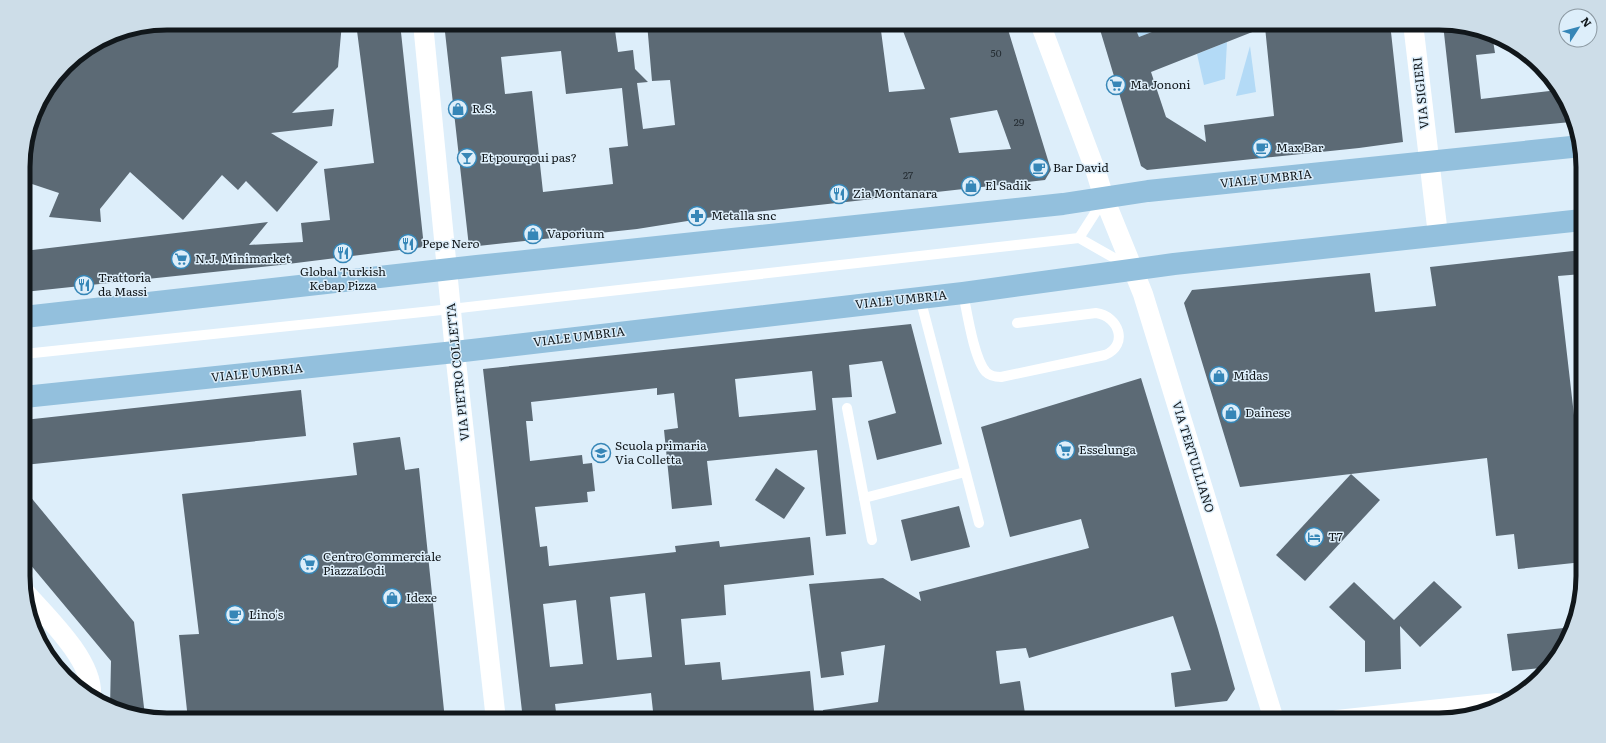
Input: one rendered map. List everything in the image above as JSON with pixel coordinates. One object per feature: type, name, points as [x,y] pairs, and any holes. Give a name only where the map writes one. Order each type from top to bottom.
[{"type":"main road","name":"VIALE UMBRIA","points":[[30,316],[1055,205],[1148,191],[1574,147]]},
{"type":"main road","name":"VIALE UMBRIA","points":[[30,396],[455,352],[963,293],[1134,269],[1576,221]]},
{"type":"street","name":"VIA PIETRO COLLETTA","points":[[425,30],[455,352],[495,713]]},
{"type":"street","name":"VIA TERTULLIANO","points":[[1043,30],[1096,172],[1104,198],[1134,269],[1272,713]]},
{"type":"street","name":"VIA SIGIERI","points":[[1414,30],[1429,162]]},
{"type":"street","points":[[1429,162],[1438,235]]},
{"type":"street","points":[[33,601],[83,662],[90,677],[91,690]]},
{"type":"street","points":[[1403,713],[1488,704]]},
{"type":"lane","points":[[1079,238],[1104,198]]},
{"type":"lane","points":[[30,353],[451,309],[1079,238],[1134,269]]},
{"type":"lane","points":[[963,293],[978,357],[986,372],[994,377],[1001,377],[1104,355],[1112,352],[1118,344],[1118,330],[1115,324],[1109,317],[1096,312],[1017,323]]},
{"type":"lane","points":[[920,298],[979,523]]},
{"type":"lane","points":[[847,408],[872,540]]},
{"type":"lane","points":[[864,498],[966,472]]},
{"type":"shaded area","points":[[1136,30],[1157,30],[1139,37]]},
{"type":"shaded area","points":[[1227,42],[1225,79],[1204,85],[1197,54]]},
{"type":"shaded area","points":[[1250,46],[1256,92],[1236,96]]},
{"type":"building","points":[[158,30],[341,30],[338,67],[292,113],[334,109],[332,126],[271,133],[318,162],[277,212],[246,181],[238,190],[222,175],[183,220],[130,172],[100,209],[101,222],[49,217],[59,193],[30,183],[30,158],[35,131],[40,114],[58,83],[83,58],[98,48],[123,37]]},
{"type":"building","points":[[357,30],[401,30],[424,247],[280,265],[30,291],[30,250],[268,222],[249,245],[303,242],[301,223],[330,220],[324,169],[374,163]]},
{"type":"building","points":[[445,30],[615,30],[618,52],[633,50],[635,69],[648,82],[637,83],[643,129],[675,125],[670,80],[652,81],[648,30],[881,30],[889,92],[925,89],[903,30],[1008,30],[1051,170],[1045,180],[719,216],[637,229],[469,247]],"holes":[[[561,51],[566,94],[622,88],[628,146],[609,148],[613,184],[543,192],[532,91],[505,94],[501,57]],[[997,110],[1011,149],[959,153],[950,118]]]},
{"type":"building","points":[[1100,30],[1136,30],[1139,37],[1157,30],[1257,30],[1151,72],[1166,117],[1206,142],[1204,125],[1274,116],[1265,30],[1391,30],[1403,142],[1147,170],[1141,166]]},
{"type":"building","points":[[1444,30],[1457,31],[1493,41],[1495,53],[1476,55],[1481,99],[1553,91],[1566,114],[1568,122],[1455,133]]},
{"type":"building","points":[[1576,251],[1576,274],[1558,276],[1576,433],[1576,563],[1518,569],[1514,534],[1496,536],[1487,458],[1240,487],[1184,303],[1192,290],[1370,273],[1375,312],[1436,306],[1430,267]]},
{"type":"building","points":[[911,324],[942,444],[877,460],[868,421],[896,413],[882,361],[849,365],[852,397],[832,398],[846,534],[826,536],[817,450],[707,461],[712,505],[672,509],[664,430],[678,428],[674,393],[657,395],[657,388],[531,402],[533,421],[526,421],[530,461],[582,455],[583,464],[592,463],[595,491],[587,492],[588,502],[535,507],[540,547],[547,546],[549,566],[676,552],[675,546],[719,541],[720,547],[810,537],[814,575],[724,585],[726,615],[681,619],[685,665],[720,662],[722,680],[810,671],[814,713],[653,713],[651,693],[555,704],[556,713],[522,713],[483,369]],"holes":[[[812,371],[816,410],[739,417],[735,379]],[[645,593],[652,657],[617,660],[610,597]],[[576,600],[583,664],[550,667],[543,604]]]},
{"type":"building","points":[[1141,378],[1235,689],[1227,701],[1175,707],[1171,673],[1191,670],[1173,616],[1029,658],[1026,648],[996,651],[1000,684],[1020,681],[1025,713],[823,713],[823,710],[878,702],[885,645],[841,652],[844,675],[821,678],[809,584],[883,578],[921,601],[919,592],[1089,548],[1081,519],[1010,537],[981,427]]},
{"type":"building","points":[[301,390],[306,436],[30,464],[30,419]]},
{"type":"building","name":"Centro Commerciale PiazzaLodi","points":[[400,437],[405,470],[419,468],[444,713],[187,713],[179,635],[199,634],[182,494],[357,475],[353,443]]},
{"type":"building","points":[[776,468],[805,488],[784,519],[755,500]]},
{"type":"building","points":[[1351,474],[1380,500],[1305,581],[1276,555]]},
{"type":"building","points":[[30,496],[134,622],[144,711],[110,701],[111,661],[30,564]]},
{"type":"building","points":[[959,506],[970,547],[911,561],[901,520]]},
{"type":"building","points":[[1434,581],[1462,607],[1420,647],[1400,626],[1401,669],[1365,672],[1365,641],[1329,607],[1354,582],[1394,620]]},
{"type":"building","points":[[1566,628],[1558,645],[1540,668],[1512,671],[1507,634]]},
{"type":"place","name":"Ma Jononi","points":[[1116,85]]},
{"type":"place","name":"R.S.","points":[[458,109]]},
{"type":"place","name":"Max Bar","points":[[1262,148]]},
{"type":"place","name":"Et pourqoui pas?","points":[[467,158]]},
{"type":"place","name":"Bar David","points":[[1039,168]]},
{"type":"place","name":"El Sadik","points":[[971,186]]},
{"type":"place","name":"Zia Montanara","points":[[839,194]]},
{"type":"place","name":"Metalla snc","points":[[697,216]]},
{"type":"place","name":"Vaporium","points":[[533,234]]},
{"type":"place","name":"Pepe Nero","points":[[408,244]]},
{"type":"place","name":"Global Turkish Kebap Pizza","points":[[343,253]]},
{"type":"place","name":"N.J. Minimarket","points":[[181,259]]},
{"type":"place","name":"Trattoria da Massi","points":[[84,285]]},
{"type":"place","name":"Midas","points":[[1219,376]]},
{"type":"place","name":"Dainese","points":[[1231,413]]},
{"type":"place","name":"Esselunga","points":[[1065,450]]},
{"type":"place","name":"Scuola primaria Via Colletta","points":[[601,453]]},
{"type":"place","name":"T7","points":[[1314,537]]},
{"type":"place","name":"Centro Commerciale PiazzaLodi","points":[[309,564]]},
{"type":"place","name":"Idexe","points":[[392,598]]},
{"type":"place","name":"Lino's","points":[[235,615]]}]
